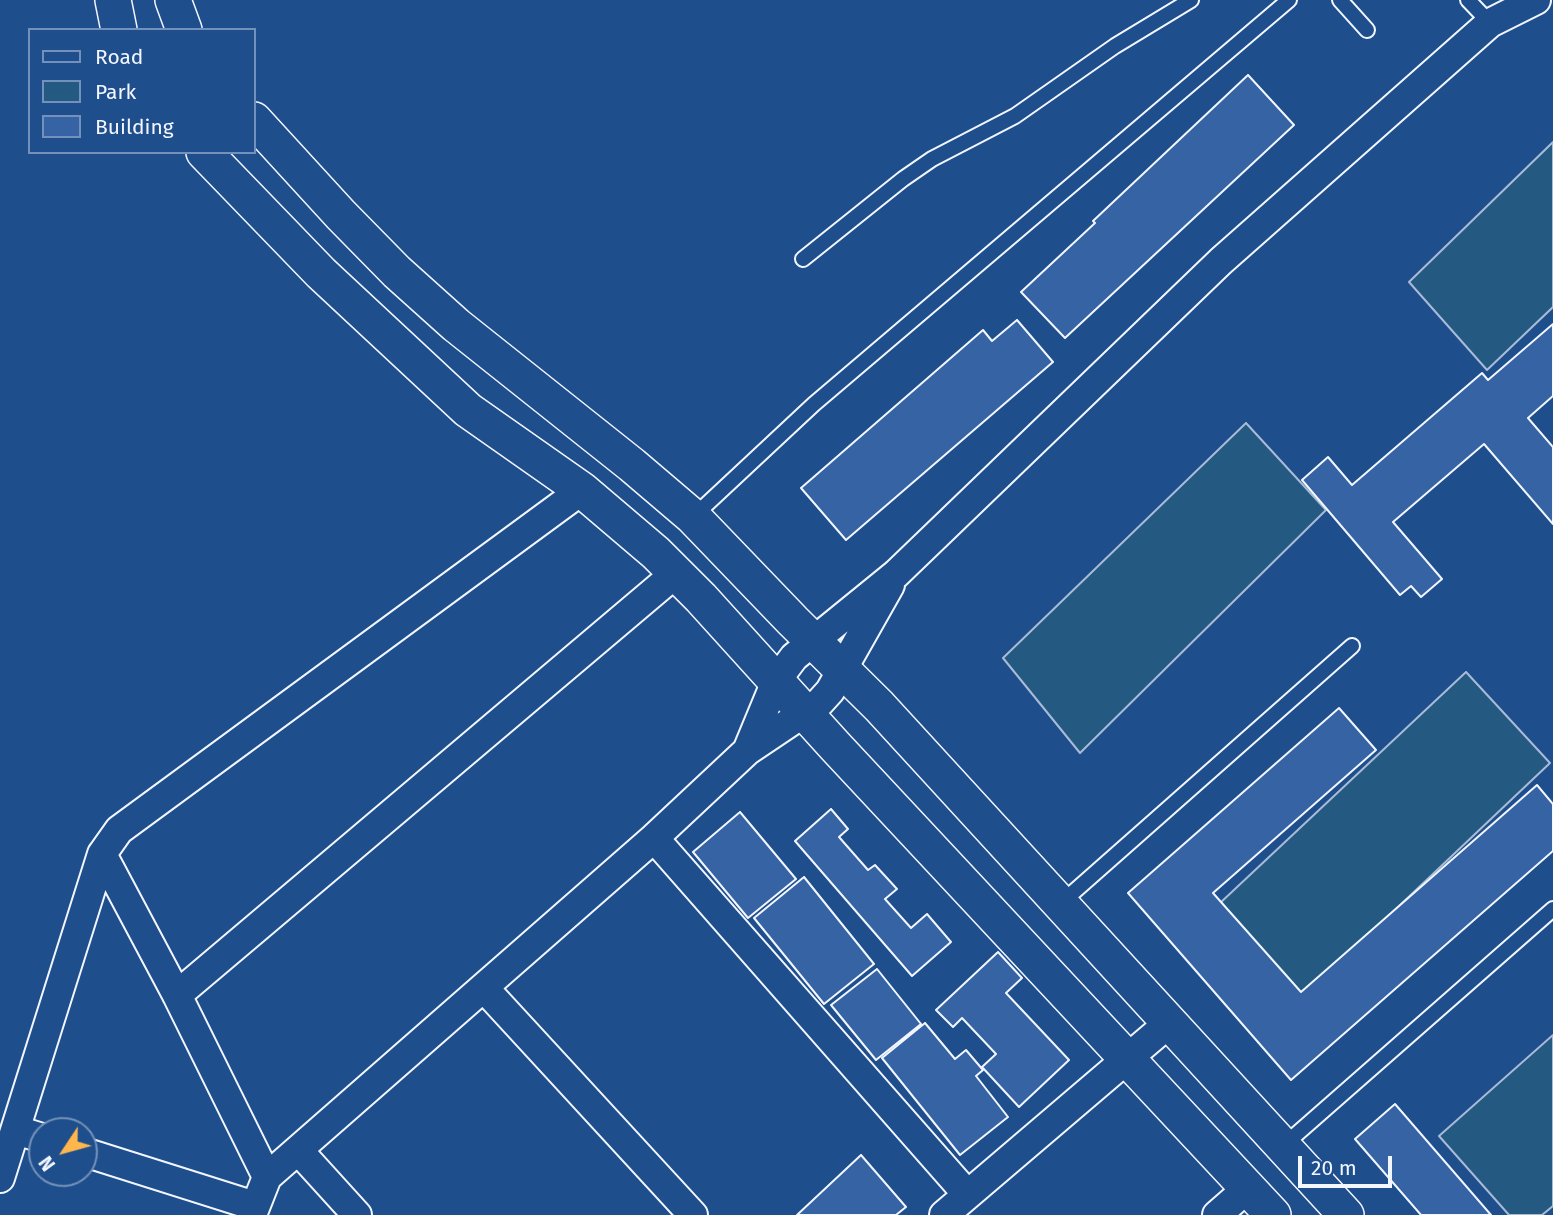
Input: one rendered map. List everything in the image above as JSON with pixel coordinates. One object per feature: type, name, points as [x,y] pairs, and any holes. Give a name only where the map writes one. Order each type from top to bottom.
[{"type":"street","points":[[113,0],[119,28]]},
{"type":"street","points":[[173,0],[183,28]]},
{"type":"street","points":[[747,751],[784,668],[896,573],[1221,261],[1489,23],[1536,0]]},
{"type":"street","points":[[256,122],[350,225],[456,325],[623,457],[693,517],[879,706],[1346,1215]]},
{"type":"street","points":[[206,154],[321,273],[468,410],[582,490],[676,573],[1273,1215]]},
{"type":"street","points":[[33,1117],[102,854],[119,830],[582,490]]},
{"type":"street","points":[[177,995],[676,573]]},
{"type":"street","points":[[98,1157],[254,1210],[267,1177],[654,838],[747,751],[805,713],[830,691],[896,573]]},
{"type":"street","points":[[654,838],[967,1194]]},
{"type":"street","points":[[102,854],[177,995],[267,1177]]},
{"type":"street","points":[[484,988],[693,1215]]},
{"type":"street","points":[[944,1215],[1169,1023]]},
{"type":"street","points":[[0,1178],[28,1136]]},
{"type":"street","points":[[299,1150],[357,1215]]},
{"type":"street","points":[[1217,1215],[1249,1187]]},
{"type":"lane","points":[[803,259],[923,166],[1015,116],[1115,46],[1191,0]]},
{"type":"lane","points":[[693,517],[814,404],[1289,0]]},
{"type":"lane","points":[[1340,0],[1367,30]]},
{"type":"lane","points":[[1468,0],[1489,23]]},
{"type":"lane","points":[[1060,904],[1352,646]]},
{"type":"lane","points":[[1283,1146],[1553,909]]},
{"type":"green space","points":[[1553,142],[1553,307],[1487,370],[1409,282]]},
{"type":"green space","points":[[1246,423],[1326,510],[1080,753],[1003,658]]},
{"type":"green space","points":[[1466,672],[1550,763],[1302,998],[1219,904]]},
{"type":"green space","points":[[1553,1035],[1553,1206],[1542,1215],[1509,1215],[1439,1136]]},
{"type":"building","points":[[1248,75],[1294,125],[1065,338],[1021,292]]},
{"type":"building","points":[[1017,320],[1053,362],[846,540],[801,488],[983,330],[992,341]]},
{"type":"building","points":[[1553,324],[1553,396],[1528,418],[1553,447],[1553,524],[1484,444],[1393,522],[1442,579],[1421,597],[1411,586],[1400,595],[1302,480],[1328,457],[1352,485],[1482,373],[1488,380]]},
{"type":"building","points":[[1339,708],[1376,750],[1213,893],[1301,992],[1537,785],[1553,804],[1553,851],[1291,1080],[1128,893]]},
{"type":"building","points":[[831,809],[848,829],[839,837],[868,870],[875,865],[897,889],[885,899],[911,928],[927,914],[951,942],[912,976],[795,841]]},
{"type":"building","points":[[740,812],[796,879],[748,918],[693,852]]},
{"type":"building","points":[[804,877],[874,964],[824,1004],[754,918]]},
{"type":"building","points":[[998,952],[1022,978],[1006,993],[1069,1060],[1019,1107],[982,1067],[996,1054],[962,1018],[953,1027],[936,1010]]},
{"type":"building","points":[[877,969],[921,1024],[876,1060],[831,1005]]},
{"type":"building","points":[[925,1023],[955,1059],[966,1050],[983,1070],[976,1076],[1008,1117],[960,1155],[882,1058]]},
{"type":"building","points":[[1395,1104],[1491,1215],[1421,1215],[1355,1139]]},
{"type":"building","points":[[861,1155],[906,1207],[896,1215],[797,1215]]}]
